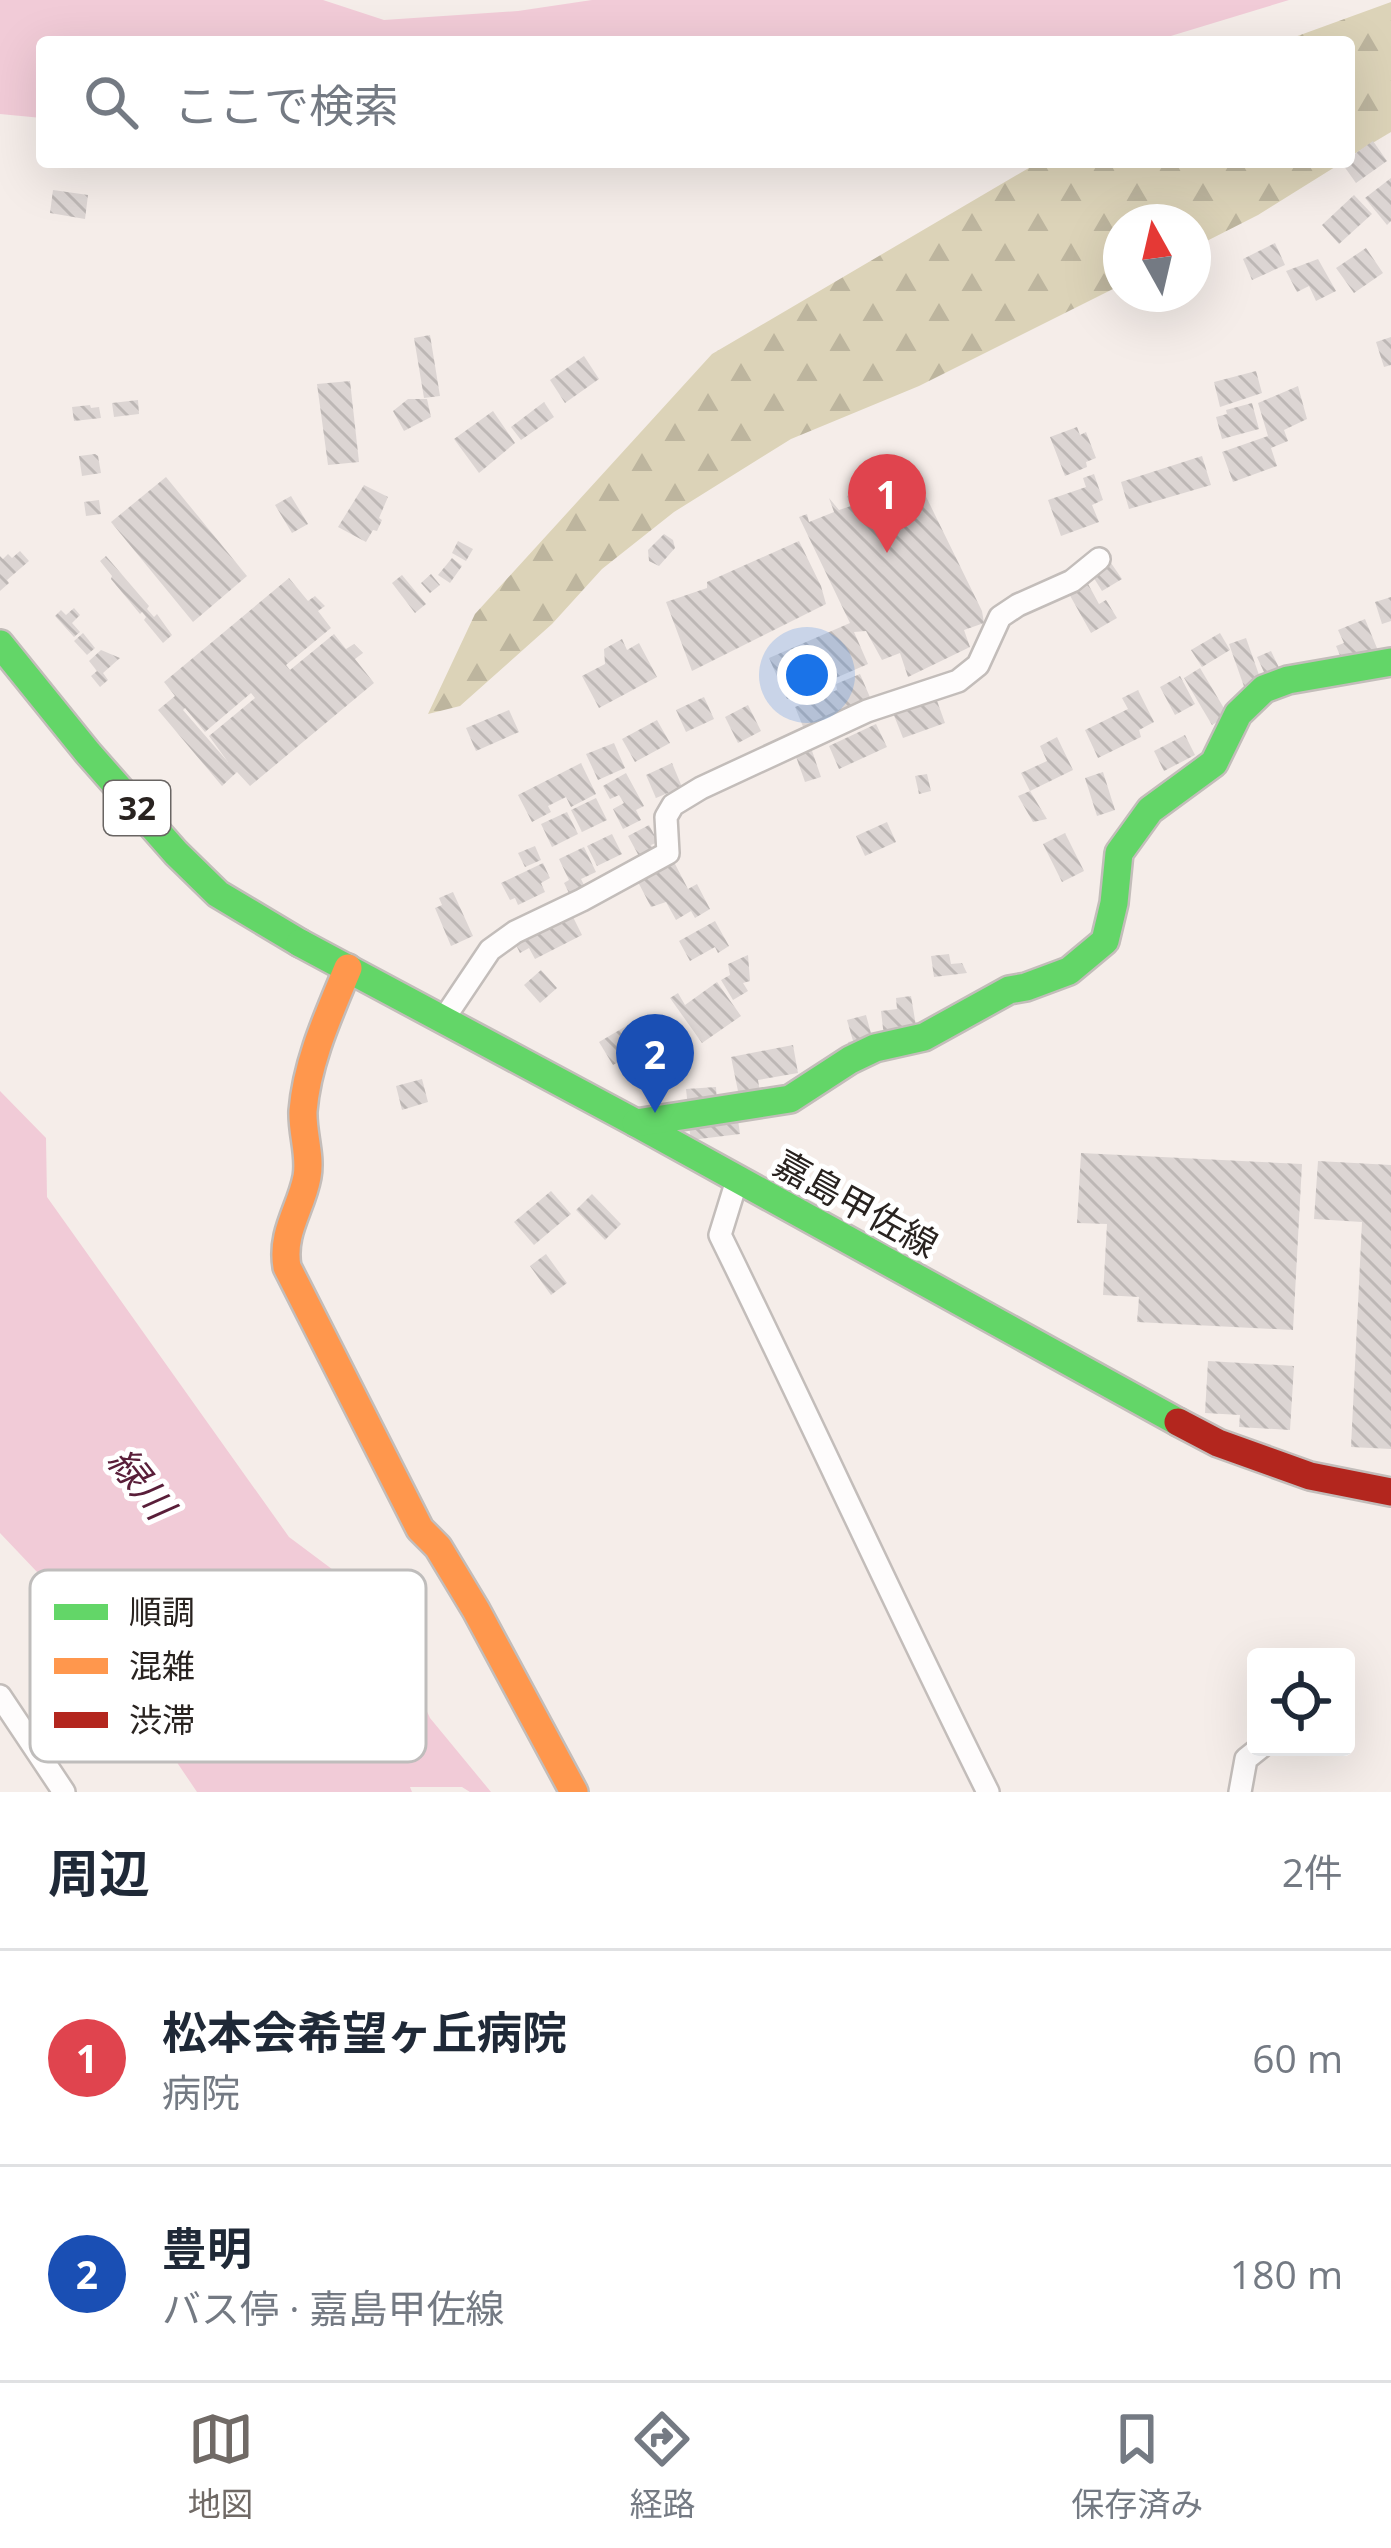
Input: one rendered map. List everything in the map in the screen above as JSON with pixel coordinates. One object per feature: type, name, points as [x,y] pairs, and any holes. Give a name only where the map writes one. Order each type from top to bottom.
[{"type":"street","points":[[443,1020],[490,950],[515,932],[668,853],[666,817],[673,805],[867,711],[958,680],[978,665],[1000,617],[1072,581],[1099,560]]},
{"type":"street","name":"嘉島甲佐線","points":[[0,644],[88,753],[218,894],[1152,1409],[1219,1443],[1310,1476],[1391,1492]]},
{"type":"street","points":[[636,1123],[790,1099],[875,1048],[924,1037],[1009,990],[1069,971],[1105,941],[1119,853],[1150,810],[1214,763],[1238,714],[1264,689],[1288,680],[1391,662]]},
{"type":"street","points":[[348,968],[305,1088],[302,1118],[308,1172],[282,1250],[420,1529],[438,1547],[476,1610],[574,1792]]},
{"type":"street","points":[[737,1180],[720,1235],[988,1792]]},
{"type":"street","points":[[0,1696],[30,1741]]},
{"type":"street","points":[[1240,1792],[1250,1756]]},
{"type":"street","points":[[44,1762],[64,1792]]},
{"type":"green space","points":[[1391,2],[1391,132],[1355,153],[1355,36],[1298,36]]},
{"type":"green space","points":[[1029,168],[1333,168],[1211,239],[1211,204],[1103,204],[1103,294],[919,386],[791,439],[674,512],[602,569],[552,624],[460,706],[428,714],[475,614],[712,354]]},
{"type":"water","points":[[0,0],[323,0],[384,20],[518,11],[592,0],[1289,0],[1171,36],[36,36],[36,117],[0,114]]},
{"type":"water","name":"緑川","points":[[0,1091],[46,1138],[47,1197],[289,1537],[333,1570],[35,1570],[0,1533]]},
{"type":"water","points":[[426,1709],[491,1792],[410,1787],[412,1792],[197,1792],[177,1762],[426,1762]]},
{"type":"building","points":[[1373,141],[1387,161],[1356,183],[1345,168],[1355,168],[1355,154]]},
{"type":"building","points":[[1391,178],[1391,221],[1387,225],[1365,198]]},
{"type":"building","points":[[53,190],[88,195],[85,219],[50,213]]},
{"type":"building","points":[[1354,195],[1372,214],[1339,244],[1322,225]]},
{"type":"building","points":[[1275,243],[1285,265],[1252,280],[1243,259]]},
{"type":"building","points":[[1366,248],[1383,273],[1354,293],[1336,268]]},
{"type":"building","points":[[1318,259],[1336,291],[1316,301],[1309,286],[1297,292],[1286,271]]},
{"type":"building","points":[[430,335],[440,396],[424,398],[414,338]]},
{"type":"building","points":[[1391,337],[1391,365],[1384,367],[1376,342]]},
{"type":"building","points":[[584,356],[599,379],[565,403],[550,380]]},
{"type":"building","points":[[1256,371],[1262,393],[1220,407],[1214,382]]},
{"type":"building","points":[[350,381],[359,462],[328,465],[317,384]]},
{"type":"building","points":[[1298,386],[1307,419],[1284,430],[1288,441],[1271,448],[1277,466],[1233,482],[1222,452],[1268,436],[1258,403]]},
{"type":"building","points":[[408,399],[427,399],[431,417],[404,431],[393,411]]},
{"type":"building","points":[[138,400],[139,414],[114,417],[112,403]]},
{"type":"building","points":[[544,402],[554,417],[521,440],[511,427]]},
{"type":"building","points":[[1252,403],[1259,429],[1222,439],[1216,417]]},
{"type":"building","points":[[72,407],[99,407],[101,418],[74,421]]},
{"type":"building","points":[[493,411],[515,443],[479,473],[454,439]]},
{"type":"building","points":[[1077,427],[1080,435],[1086,432],[1096,458],[1065,476],[1050,437]]},
{"type":"building","points":[[95,454],[101,473],[82,476],[79,456]]},
{"type":"building","points":[[1202,456],[1211,485],[1129,509],[1121,482]]},
{"type":"building","points":[[913,470],[984,623],[964,630],[970,647],[908,677],[900,653],[882,660],[866,631],[854,632],[868,664],[787,699],[769,658],[850,623],[799,517],[807,514],[809,522],[834,512],[829,498],[839,510],[851,506],[847,496]]},
{"type":"building","points":[[1094,474],[1103,500],[1092,505],[1099,522],[1061,536],[1048,500],[1086,487],[1083,478]]},
{"type":"building","points":[[166,477],[247,576],[193,622],[111,522]]},
{"type":"building","points":[[364,485],[388,497],[377,531],[366,542],[338,527]]},
{"type":"building","points":[[291,496],[308,524],[292,533],[275,505]]},
{"type":"building","points":[[99,500],[101,514],[86,516],[84,502]]},
{"type":"building","points":[[664,534],[675,548],[659,566],[649,561],[648,550]]},
{"type":"building","points":[[458,541],[473,549],[466,561],[452,553]]},
{"type":"building","points":[[799,541],[826,604],[692,671],[666,602],[707,588],[707,582]]},
{"type":"building","points":[[20,551],[29,561],[0,591],[0,556],[12,558]]},
{"type":"building","points":[[106,556],[172,635],[163,643],[111,579],[100,561]]},
{"type":"building","points":[[452,558],[462,566],[450,583],[438,575]]},
{"type":"building","points":[[1111,563],[1122,579],[1102,591],[1092,575]]},
{"type":"building","points":[[431,574],[440,585],[430,593],[421,583]]},
{"type":"building","points":[[402,575],[426,604],[415,613],[392,583]]},
{"type":"building","points":[[289,578],[308,601],[315,596],[325,606],[318,611],[331,628],[286,665],[290,670],[334,634],[346,649],[354,644],[363,653],[355,659],[374,683],[250,786],[237,772],[222,786],[158,710],[175,696],[164,682]],"holes":[[[251,693],[255,698],[209,736],[228,762],[183,710],[205,732]]]},
{"type":"building","points":[[1087,582],[1099,604],[1106,600],[1117,618],[1091,633],[1068,592]]},
{"type":"building","points":[[1391,597],[1391,621],[1382,624],[1375,602]]},
{"type":"building","points":[[74,608],[80,615],[72,623],[80,632],[74,637],[55,616]]},
{"type":"building","points":[[1365,619],[1379,653],[1345,667],[1336,646],[1344,643],[1338,630]]},
{"type":"building","points":[[83,633],[95,648],[87,655],[74,641]]},
{"type":"building","points":[[1220,633],[1230,650],[1202,667],[1191,650]]},
{"type":"building","points":[[1246,638],[1264,689],[1247,695],[1229,644]]},
{"type":"building","points":[[622,639],[627,650],[639,643],[657,677],[599,708],[582,676],[605,664],[604,649]]},
{"type":"building","points":[[101,650],[120,658],[103,673],[108,680],[100,687],[91,676],[97,671],[89,661]]},
{"type":"building","points":[[1271,651],[1283,676],[1269,683],[1257,657]]},
{"type":"building","points":[[1200,668],[1228,715],[1212,725],[1184,678]]},
{"type":"building","points":[[860,674],[872,702],[804,729],[795,707],[837,690],[836,684]]},
{"type":"building","points":[[1180,676],[1195,704],[1175,715],[1160,687]]},
{"type":"building","points":[[1138,690],[1154,722],[1139,730],[1141,737],[1098,758],[1085,730],[1128,709],[1122,698]]},
{"type":"building","points":[[704,697],[714,719],[686,732],[676,710]]},
{"type":"building","points":[[936,698],[945,723],[903,738],[893,713]]},
{"type":"building","points":[[748,705],[761,731],[738,743],[725,717]]},
{"type":"building","points":[[509,710],[519,732],[476,751],[466,728]]},
{"type":"building","points":[[657,720],[670,743],[635,762],[622,739]]},
{"type":"building","points":[[876,724],[887,747],[839,769],[829,746]]},
{"type":"building","points":[[1185,735],[1195,755],[1164,771],[1154,751]]},
{"type":"building","points":[[1057,737],[1073,770],[1030,791],[1021,773],[1047,761],[1040,746]]},
{"type":"building","points":[[614,743],[625,768],[598,780],[586,754]]},
{"type":"building","points":[[810,745],[821,777],[805,782],[794,751]]},
{"type":"building","points":[[581,763],[596,794],[571,807],[566,797],[532,822],[518,795]]},
{"type":"building","points":[[672,763],[682,787],[656,798],[646,775]]},
{"type":"building","points":[[1103,772],[1115,810],[1097,816],[1085,778]]},
{"type":"building","points":[[626,773],[644,806],[636,810],[641,820],[623,829],[613,809],[624,803],[619,795],[610,799],[603,786]]},
{"type":"building","points":[[927,774],[931,791],[919,794],[915,776]]},
{"type":"building","points":[[1030,791],[1047,819],[1033,822],[1018,796]]},
{"type":"building","points":[[596,798],[607,820],[582,832],[571,810]]},
{"type":"building","points":[[567,812],[578,834],[552,847],[541,824]]},
{"type":"building","points":[[887,822],[896,842],[865,856],[856,836]]},
{"type":"building","points":[[649,825],[658,842],[651,845],[654,851],[640,858],[628,836]]},
{"type":"building","points":[[1065,833],[1084,871],[1062,882],[1043,844]]},
{"type":"building","points":[[612,834],[622,854],[597,866],[587,846]]},
{"type":"building","points":[[535,846],[541,860],[525,867],[518,853]]},
{"type":"building","points":[[584,847],[596,872],[581,879],[587,891],[572,899],[559,859]]},
{"type":"building","points":[[674,862],[688,889],[697,884],[710,909],[695,918],[691,911],[676,920],[666,902],[651,907],[637,880]]},
{"type":"building","points":[[543,863],[550,878],[541,883],[545,892],[518,905],[515,898],[510,900],[501,883]]},
{"type":"building","points":[[453,892],[473,936],[451,946],[435,908],[442,905],[439,898]]},
{"type":"building","points":[[570,911],[582,935],[535,959],[529,948],[520,953],[513,939]]},
{"type":"building","points":[[715,921],[729,946],[718,953],[715,947],[690,961],[679,941]]},
{"type":"building","points":[[949,954],[951,964],[962,963],[967,973],[934,977],[931,956]]},
{"type":"building","points":[[748,955],[750,981],[743,983],[748,991],[733,1000],[721,980],[730,975],[728,964]]},
{"type":"building","points":[[541,970],[557,988],[540,1003],[524,985]]},
{"type":"building","points":[[717,982],[741,1016],[702,1043],[670,998],[678,993],[685,1005]]},
{"type":"building","points":[[911,996],[917,1032],[884,1037],[881,1011],[897,1009],[896,998]]},
{"type":"building","points":[[866,1015],[875,1048],[851,1055],[847,1020]]},
{"type":"building","points":[[628,1025],[641,1049],[613,1065],[599,1042]]},
{"type":"building","points":[[793,1045],[798,1073],[758,1080],[760,1092],[739,1096],[731,1057]]},
{"type":"building","points":[[422,1079],[428,1102],[402,1110],[396,1086]]},
{"type":"building","points":[[716,1087],[717,1104],[688,1107],[686,1089]]},
{"type":"building","points":[[737,1113],[740,1134],[691,1140],[688,1119]]},
{"type":"building","points":[[1081,1153],[1302,1164],[1293,1330],[1137,1322],[1139,1297],[1103,1295],[1107,1224],[1077,1223]]},
{"type":"building","points":[[1318,1161],[1391,1165],[1391,1449],[1351,1447],[1362,1222],[1314,1219]]},
{"type":"building","points":[[551,1191],[571,1214],[534,1245],[514,1222]]},
{"type":"building","points":[[592,1194],[621,1224],[605,1240],[576,1210]]},
{"type":"building","points":[[546,1254],[567,1283],[551,1295],[530,1266]]},
{"type":"building","points":[[1208,1361],[1294,1366],[1290,1430],[1239,1427],[1240,1415],[1205,1413]]},
{"type":"traffic: fast","points":[[0,644],[176,853],[218,894],[300,943]]},
{"type":"traffic: fast","points":[[636,1123],[790,1099],[875,1048],[924,1037],[1009,990],[1069,971],[1105,941],[1119,853],[1150,810],[1214,763],[1238,714],[1264,689],[1288,680],[1391,662]]},
{"type":"traffic: fast","points":[[300,943],[1178,1422]]},
{"type":"traffic: slow","points":[[348,968],[309,1074],[303,1111],[307,1177],[289,1232],[287,1267],[420,1529],[438,1547],[476,1610],[574,1792]]},
{"type":"traffic: jam","points":[[1178,1422],[1218,1443],[1310,1476],[1391,1492]]},
{"type":"place","name":"松本会希望ヶ丘病院","points":[[887,553]]},
{"type":"place","name":"豊明","points":[[655,1113]]}]
